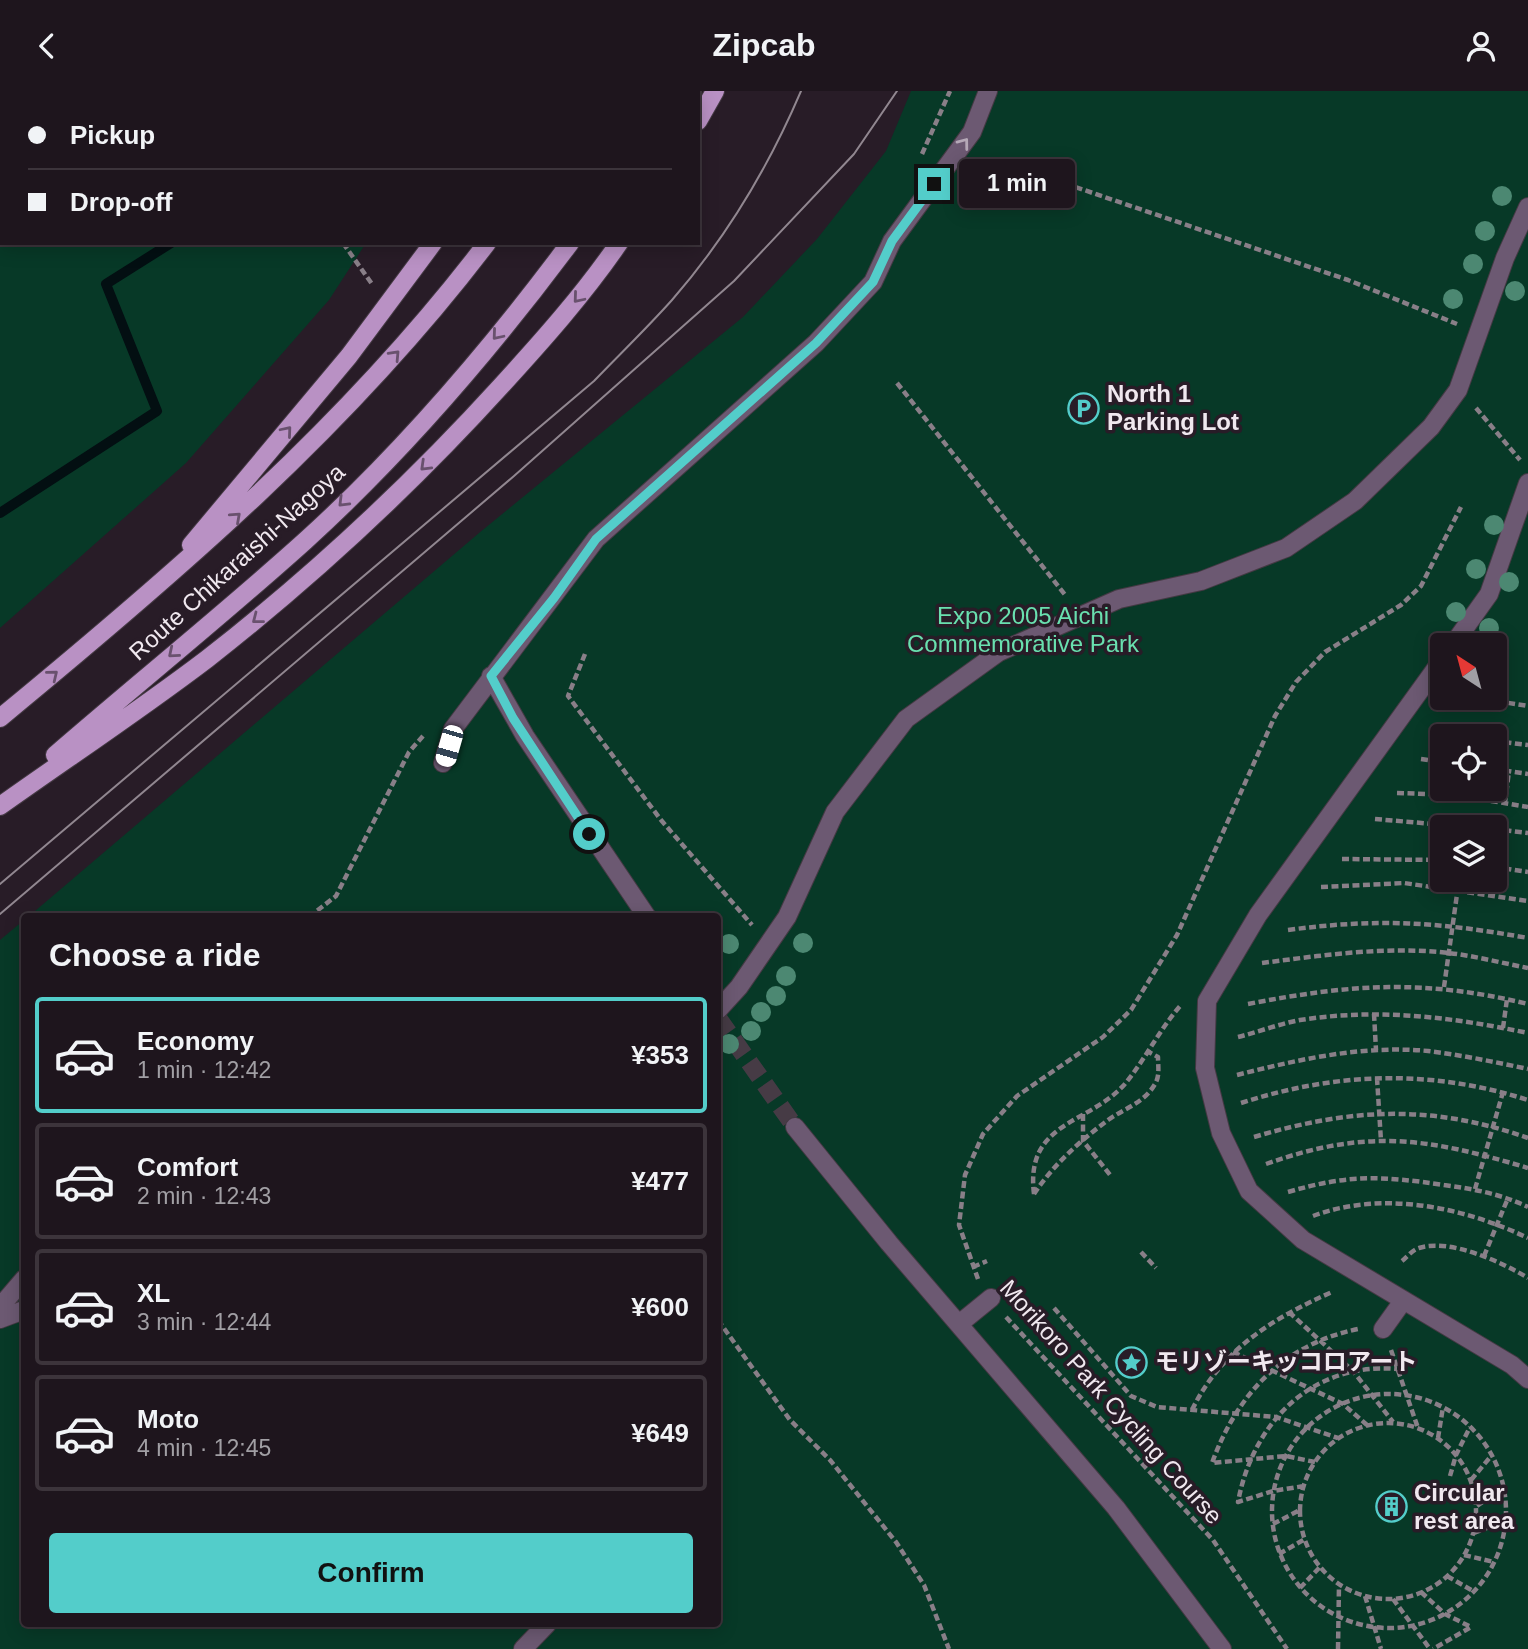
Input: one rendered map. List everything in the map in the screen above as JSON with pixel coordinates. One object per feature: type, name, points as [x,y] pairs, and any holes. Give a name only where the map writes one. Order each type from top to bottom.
[{"type":"main road","points":[[700,117],[715,91]]},
{"type":"main road","points":[[149,596],[340,367],[432,245]]},
{"type":"main road","name":"Route Chikaraishi-Nagoya","points":[[0,718],[149,596],[270,486],[411,337],[485,245]]},
{"type":"main road","name":"Route Chikaraishi-Nagoya","points":[[0,804],[306,540],[426,418],[533,292],[568,245]]},
{"type":"main road","points":[[0,804],[204,660],[276,603],[357,533],[451,442],[596,277],[618,245]]},
{"type":"lane","points":[[443,763],[453,729],[596,539],[816,343],[873,282],[892,241],[972,132],[988,91]]},
{"type":"lane","points":[[721,1007],[787,917],[835,812],[906,719],[999,652],[1119,599],[1200,581],[1286,548],[1355,501],[1431,427],[1458,390],[1528,207]]},
{"type":"lane","points":[[1461,633],[1489,594],[1528,483]]},
{"type":"lane","points":[[491,676],[519,727],[643,913]]},
{"type":"lane","points":[[1430,677],[1258,915],[1208,1002],[1205,1068],[1222,1133],[1249,1191],[1303,1240],[1512,1365],[1528,1379]]},
{"type":"lane","points":[[795,1127],[1116,1508],[1222,1649]]},
{"type":"lane","points":[[0,1307],[21,1282]]},
{"type":"lane","points":[[959,1324],[990,1298]]},
{"type":"lane","points":[[1383,1329],[1403,1301]]},
{"type":"lane","points":[[0,1319],[21,1311]]},
{"type":"lane","points":[[523,1649],[544,1627]]},
{"type":"path","points":[[996,160],[1348,280],[1479,332]]},
{"type":"path","points":[[343,245],[387,305]]},
{"type":"path","points":[[897,383],[1082,616]]},
{"type":"path","points":[[1481,413],[1508,445]]},
{"type":"path","name":"Morikoro Park Cycling Course","points":[[1287,1649],[1213,1540],[979,1284],[959,1225],[965,1175],[983,1134],[1017,1096],[1103,1037],[1131,1010],[1177,935],[1275,716],[1296,682],[1325,652],[1401,605],[1421,586],[1461,507]]},
{"type":"path","points":[[585,654],[568,696],[661,820],[769,944]]},
{"type":"path","points":[[1507,703],[1528,706]]},
{"type":"path","points":[[1507,743],[1528,745]]},
{"type":"path","points":[[1421,759],[1430,760]]},
{"type":"path","points":[[1505,803],[1509,771],[1528,774]]},
{"type":"path","points":[[1397,793],[1455,795],[1528,807]]},
{"type":"path","points":[[1375,819],[1430,824]]},
{"type":"path","points":[[1507,831],[1528,834]]},
{"type":"path","points":[[1342,859],[1430,860]]},
{"type":"path","points":[[1507,868],[1528,872]]},
{"type":"path","points":[[1321,887],[1404,883],[1430,886]]},
{"type":"path","points":[[1444,987],[1458,892]]},
{"type":"path","points":[[1476,892],[1528,901]]},
{"type":"path","points":[[1288,930],[1341,923],[1453,925],[1528,938]]},
{"type":"path","points":[[1262,963],[1343,952],[1449,953],[1528,968]]},
{"type":"path","points":[[1248,1004],[1350,987],[1444,987],[1528,1003]]},
{"type":"path","points":[[1147,1051],[1157,1057],[1156,1083],[1140,1102],[1110,1118],[1083,1141],[1048,1173],[1034,1194],[1032,1178],[1035,1156],[1060,1127],[1107,1099],[1124,1084],[1166,1021],[1186,999],[1208,1002]]},
{"type":"path","points":[[1503,1028],[1507,999]]},
{"type":"path","points":[[1374,1014],[1376,1050]]},
{"type":"path","points":[[1237,1037],[1298,1021],[1374,1014],[1450,1018],[1528,1033]]},
{"type":"path","points":[[1237,1075],[1299,1060],[1376,1050],[1427,1051],[1528,1069]]},
{"type":"path","points":[[1377,1078],[1381,1141]]},
{"type":"path","points":[[1241,1103],[1303,1085],[1377,1078],[1456,1083],[1528,1100]]},
{"type":"path","points":[[1475,1189],[1503,1093]]},
{"type":"path","points":[[1254,1137],[1312,1121],[1379,1112],[1460,1118],[1528,1138]]},
{"type":"path","points":[[1083,1113],[1083,1141],[1111,1176]]},
{"type":"path","points":[[1266,1164],[1335,1144],[1381,1141],[1451,1145],[1528,1168]]},
{"type":"path","points":[[1287,1192],[1337,1180],[1382,1176],[1475,1189],[1528,1207]]},
{"type":"path","points":[[1484,1256],[1508,1198]]},
{"type":"path","points":[[1313,1216],[1353,1205],[1380,1203],[1433,1208],[1498,1224],[1528,1238]]},
{"type":"path","points":[[1402,1262],[1416,1248],[1435,1245],[1484,1256],[1528,1278]]},
{"type":"path","points":[[1141,1252],[1156,1268]]},
{"type":"path","points":[[973,1267],[987,1261]]},
{"type":"path","points":[[1192,1410],[1201,1391],[1233,1352],[1289,1312],[1332,1292]]},
{"type":"path","points":[[1054,1308],[1130,1396],[1157,1407],[1276,1417],[1338,1439]]},
{"type":"path","points":[[1289,1312],[1322,1339],[1353,1371],[1393,1423]]},
{"type":"path","points":[[721,1324],[790,1420],[830,1461],[896,1542],[924,1585],[949,1649]]},
{"type":"path","points":[[1315,1462],[1286,1456],[1212,1463],[1235,1412],[1259,1381],[1304,1346],[1322,1339],[1362,1328],[1383,1329],[1418,1427]]},
{"type":"path","points":[[1233,1352],[1343,1404],[1367,1425]]},
{"type":"path","points":[[1304,1486],[1273,1491],[1238,1502],[1250,1459],[1261,1436],[1276,1417],[1312,1388],[1353,1371],[1377,1367],[1397,1369]]},
{"type":"path","points":[[1373,1395],[1406,1395],[1443,1407],[1470,1427],[1492,1455],[1503,1487],[1506,1521],[1494,1562],[1473,1591],[1445,1613],[1413,1626],[1373,1627],[1338,1617],[1318,1605],[1300,1588],[1279,1554],[1272,1524],[1273,1491],[1286,1456],[1307,1427],[1343,1404],[1373,1395]]},
{"type":"path","points":[[1438,1438],[1443,1407]]},
{"type":"path","points":[[1393,1423],[1418,1427],[1438,1438],[1456,1455],[1471,1480],[1477,1506],[1473,1534],[1464,1555],[1447,1576],[1421,1593],[1392,1599],[1364,1596],[1339,1584],[1320,1567],[1305,1539],[1300,1510],[1304,1486],[1315,1462],[1338,1439],[1367,1425],[1393,1423]]},
{"type":"path","points":[[1450,1476],[1456,1455],[1470,1427]]},
{"type":"path","points":[[1471,1480],[1492,1455]]},
{"type":"path","points":[[1477,1506],[1503,1487]]},
{"type":"path","points":[[1272,1524],[1300,1510]]},
{"type":"path","points":[[1473,1534],[1506,1521]]},
{"type":"path","points":[[1279,1554],[1305,1539]]},
{"type":"path","points":[[1464,1555],[1494,1562]]},
{"type":"path","points":[[1300,1588],[1320,1567]]},
{"type":"path","points":[[1447,1576],[1473,1591]]},
{"type":"path","points":[[1338,1649],[1339,1584]]},
{"type":"path","points":[[1392,1599],[1432,1649],[1471,1627],[1445,1613],[1421,1593]]},
{"type":"path","points":[[1364,1596],[1381,1649]]},
{"type":"green space","name":"Expo 2005 Aichi Commemorative Park","points":[[911,91],[1528,91],[1528,1649],[0,1649],[0,940],[21,922],[21,1627],[721,1627],[721,913],[33,913],[479,533],[743,317],[817,239],[886,151]]},
{"type":"green space","points":[[0,245],[365,245],[329,300],[186,463],[0,628]]},
{"type":"waterway","points":[[0,513],[157,411],[106,284],[168,245]]},
{"type":"tunnel","points":[[721,1022],[795,1127]]},
{"type":"tram line","points":[[0,884],[594,381],[672,300],[710,252],[760,174],[801,91]]},
{"type":"tram line","points":[[0,914],[514,476],[734,281],[854,154],[897,91]]},
{"type":"place","name":"North 1 Parking Lot","points":[[1084,408]]},
{"type":"place","name":"モリゾーキッコロアート","points":[[1132,1362]]},
{"type":"place","name":"Circular rest area","points":[[1391,1507]]},
{"type":"route","points":[[589,834],[513,718],[491,676],[554,598],[596,539],[816,343],[873,282],[892,241],[934,184]]}]
